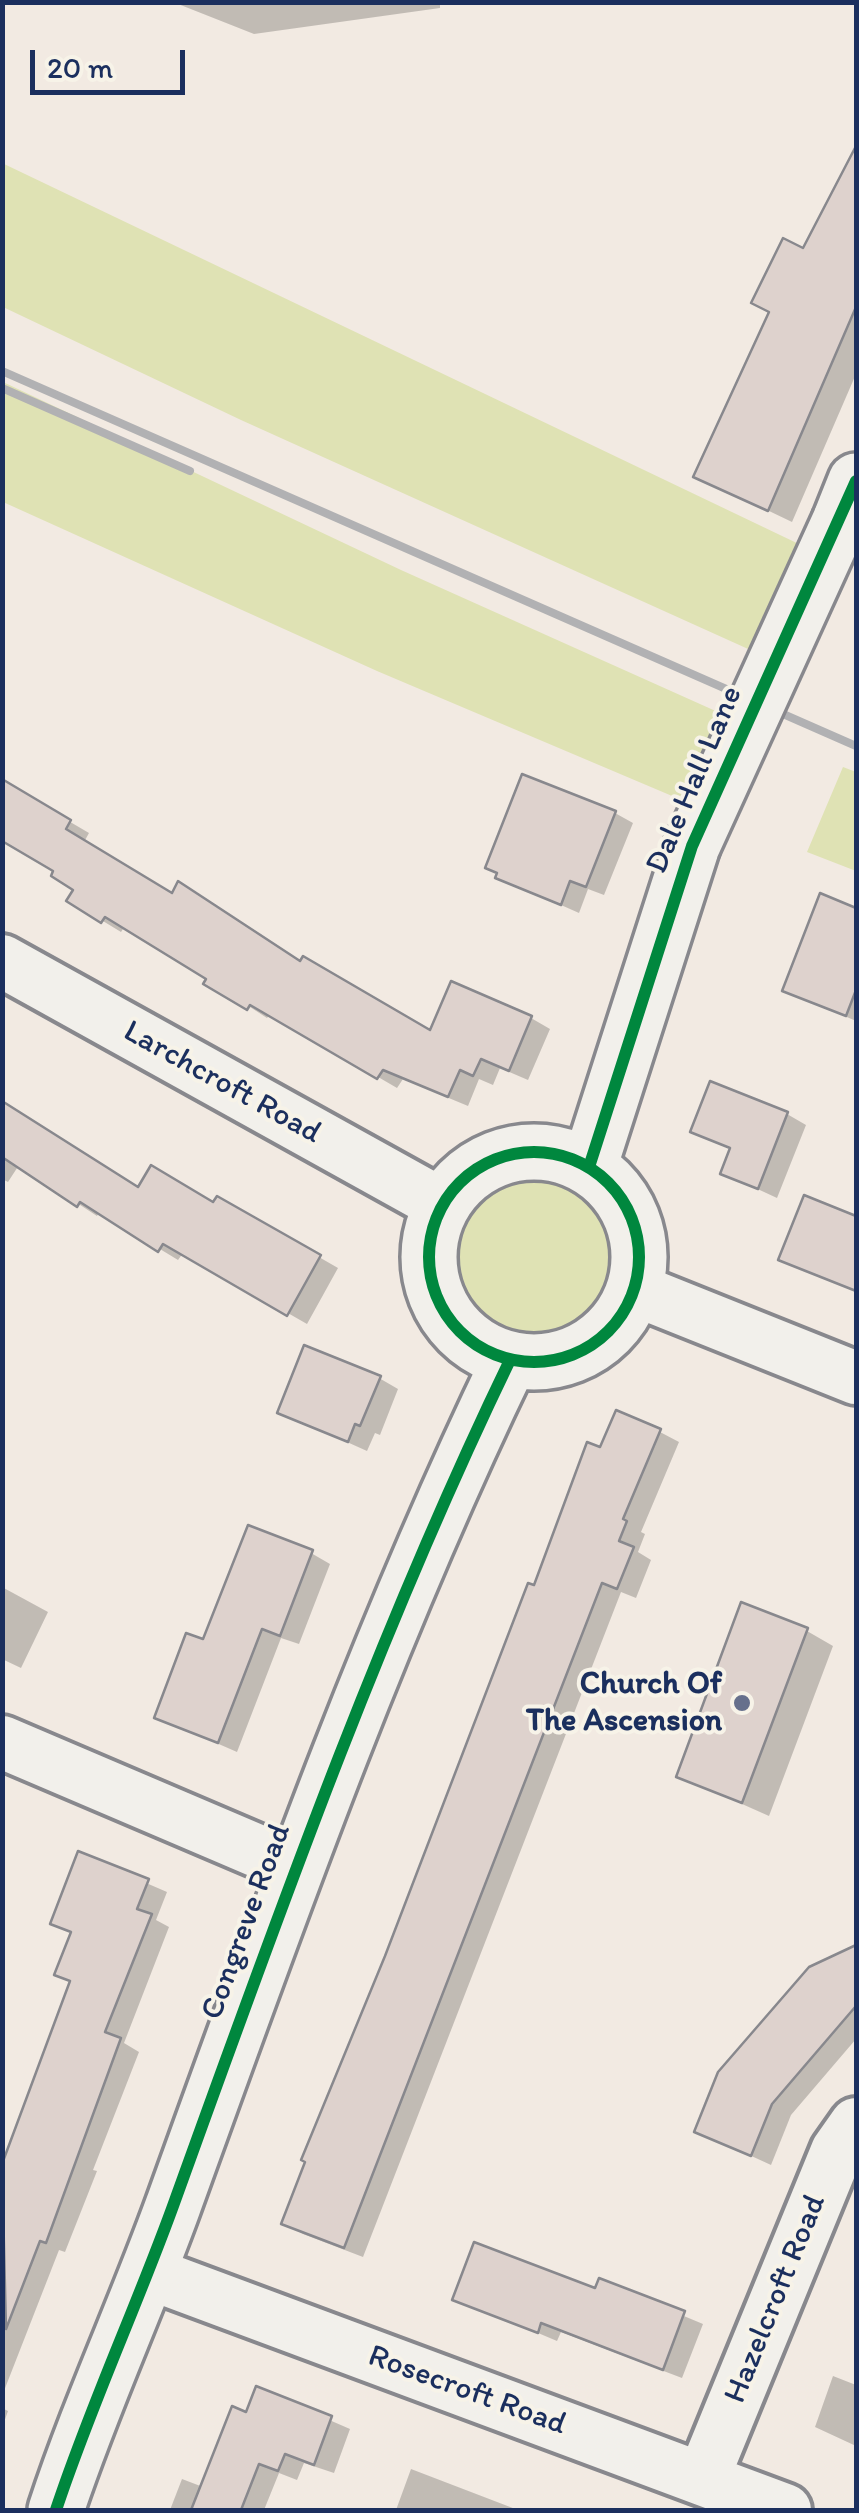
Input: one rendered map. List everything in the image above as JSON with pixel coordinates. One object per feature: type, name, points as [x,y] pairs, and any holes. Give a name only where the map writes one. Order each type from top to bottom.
[{"type":"street","name":"Dale Hall Lane","points":[[589,1167],[692,846],[848,500]]},
{"type":"street","name":"Larchcroft Road","points":[[2,962],[442,1204]]},
{"type":"street","points":[[541,1152],[558,1154],[589,1167],[612,1184],[628,1208],[641,1262],[636,1290],[622,1318],[600,1341],[572,1356],[541,1364],[510,1360],[480,1348],[454,1328],[436,1300],[429,1268],[430,1235],[442,1204],[463,1178],[492,1160],[541,1152]]},
{"type":"street","points":[[636,1290],[856,1378]]},
{"type":"street","name":"Congreve Road","points":[[56,2510],[149,2273],[295,1867],[466,1452],[510,1360]]},
{"type":"street","points":[[2,1742],[295,1867]]},
{"type":"street","name":"Hazelcroft Road","points":[[703,2478],[837,2151],[856,2124]]},
{"type":"street","name":"Rosecroft Road","points":[[149,2273],[785,2510]]},
{"type":"green space","points":[[2,163],[803,546],[757,653],[241,420],[3,307]]},
{"type":"green space","points":[[3,382],[401,570],[729,717],[691,804],[377,671],[3,502]]},
{"type":"green space","points":[[843,767],[856,772],[856,871],[807,852]]},
{"type":"green space","points":[[535,1174],[566,1181],[593,1198],[610,1225],[617,1256],[610,1287],[593,1314],[566,1331],[535,1338],[504,1331],[477,1314],[460,1287],[453,1256],[460,1225],[477,1198],[504,1181]]},
{"type":"building","points":[[856,146],[856,307],[768,511],[693,477],[769,312],[751,303],[783,238],[803,248]]},
{"type":"building","points":[[522,774],[616,811],[586,887],[570,881],[561,905],[495,878],[497,873],[485,868]]},
{"type":"building","points":[[2,779],[71,820],[66,829],[172,893],[178,881],[300,961],[303,956],[430,1030],[451,981],[532,1016],[509,1071],[481,1059],[473,1076],[460,1070],[448,1097],[383,1070],[377,1079],[250,1005],[247,1010],[203,984],[206,979],[105,917],[101,923],[66,901],[73,890],[51,876],[53,871],[2,841]]},
{"type":"building","points":[[820,893],[856,908],[856,990],[846,1016],[782,991]]},
{"type":"building","points":[[710,1081],[788,1112],[758,1189],[720,1174],[730,1148],[690,1132]]},
{"type":"building","points":[[2,1101],[138,1187],[151,1165],[213,1202],[217,1196],[321,1255],[287,1316],[163,1244],[158,1252],[80,1202],[77,1207],[2,1157]]},
{"type":"building","points":[[804,1195],[856,1216],[856,1291],[778,1260]]},
{"type":"building","points":[[304,1345],[381,1376],[360,1426],[355,1424],[348,1442],[277,1413]]},
{"type":"building","points":[[616,1410],[661,1429],[623,1519],[627,1521],[619,1541],[634,1547],[617,1589],[602,1583],[344,2248],[281,2224],[305,2162],[301,2160],[385,1956],[528,1583],[534,1585],[587,1442],[600,1447]]},
{"type":"building","points":[[248,1525],[313,1550],[280,1636],[262,1629],[218,1743],[154,1718],[186,1633],[203,1639]]},
{"type":"building","name":"Church Of The Ascension","points":[[741,1602],[808,1628],[742,1803],[676,1777]]},
{"type":"building","points":[[78,1851],[149,1879],[137,1909],[152,1914],[105,2032],[121,2038],[46,2243],[40,2241],[6,2329],[2,2164],[70,1981],[54,1975],[71,1932],[50,1924]]},
{"type":"building","points":[[856,1945],[856,2006],[772,2104],[751,2156],[694,2132],[718,2072],[809,1967]]},
{"type":"building","points":[[474,2242],[595,2288],[599,2278],[685,2311],[663,2370],[541,2323],[538,2333],[452,2300]]},
{"type":"building","points":[[256,2386],[332,2416],[314,2465],[285,2454],[278,2471],[259,2464],[241,2510],[191,2510],[232,2406],[246,2412]]},
{"type":"railway","points":[[2,371],[856,746]]},
{"type":"railway","points":[[2,388],[190,471]]},
{"type":"cycle path","points":[[589,1167],[692,846],[856,481]]},
{"type":"cycle path","points":[[534,1152],[574,1160],[609,1182],[631,1217],[639,1257],[631,1297],[609,1332],[574,1354],[534,1362],[494,1354],[459,1332],[437,1297],[429,1257],[437,1217],[459,1182],[494,1160],[534,1152]]},
{"type":"cycle path","points":[[56,2510],[331,1778],[416,1567],[510,1360]]},
{"type":"place","name":"Church Of The Ascension","points":[[742,1703]]}]
